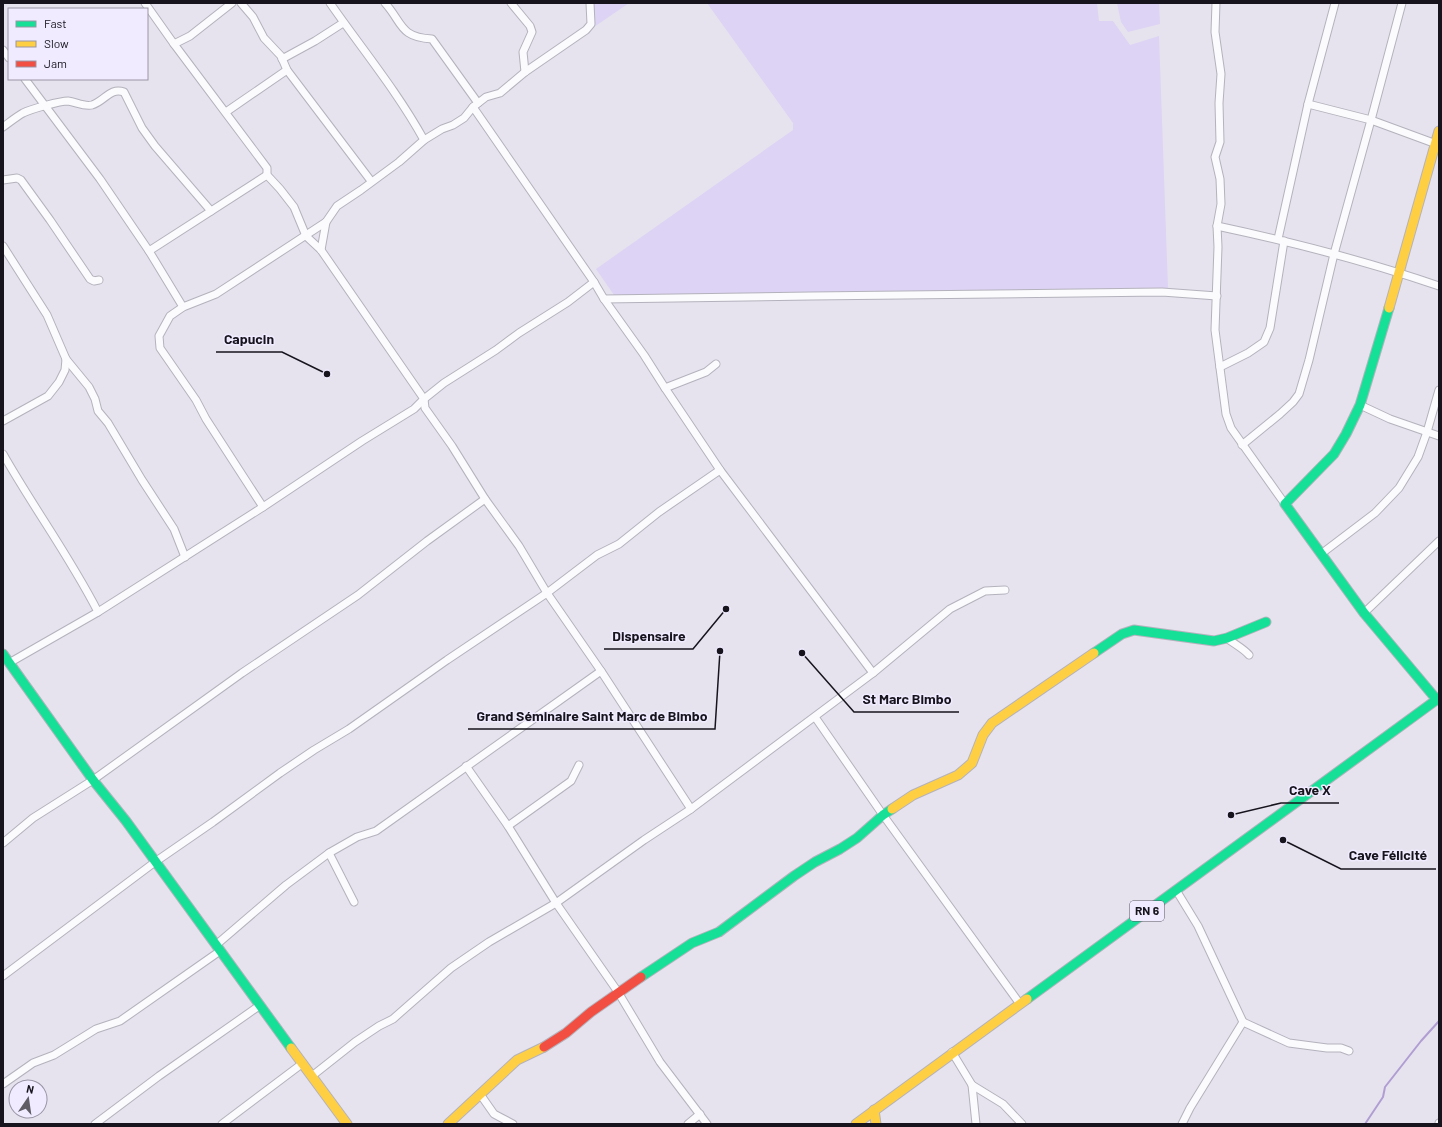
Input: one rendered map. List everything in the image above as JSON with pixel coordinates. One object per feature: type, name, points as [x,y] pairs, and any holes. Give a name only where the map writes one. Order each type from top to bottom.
[{"type":"street","points":[[145,3],[267,168],[267,175],[294,207],[306,236],[321,250],[424,398],[425,408],[452,446],[485,499],[519,546],[547,593],[601,671],[691,809]]},
{"type":"street","points":[[174,44],[190,36],[216,14],[232,3]]},
{"type":"street","points":[[241,3],[253,17],[264,38],[281,56],[287,70],[371,181]]},
{"type":"street","points":[[330,3],[393,89],[424,140]]},
{"type":"street","points":[[385,3],[404,30],[418,38],[432,39],[604,299],[644,355],[720,470],[873,673]]},
{"type":"street","points":[[511,3],[530,26],[532,32],[523,52],[525,72]]},
{"type":"street","points":[[263,508],[206,419],[196,400],[160,348],[160,336],[170,316],[183,307],[216,294],[306,236],[326,222],[337,206],[399,162],[424,140],[464,118],[486,97],[500,93],[525,72],[586,30],[591,24],[590,3]]},
{"type":"street","points":[[1216,3],[1215,32],[1221,74],[1219,103],[1220,142],[1215,157],[1220,179],[1221,204],[1217,226],[1218,247],[1215,330],[1226,414],[1231,428],[1242,445],[1364,613],[1438,699]]},
{"type":"street","points":[[1220,367],[1234,361],[1264,342],[1270,328],[1281,240],[1308,104],[1335,3]]},
{"type":"street","points":[[1242,445],[1293,402],[1299,394],[1309,360],[1334,254],[1402,3]]},
{"type":"street","points":[[282,59],[316,41],[343,22]]},
{"type":"street","points":[[226,112],[287,70]]},
{"type":"street","points":[[26,80],[100,179],[183,307]]},
{"type":"street","points":[[3,127],[24,113],[45,106],[67,101],[82,105],[92,105],[113,91],[116,90],[124,92],[142,128],[155,146],[211,211]]},
{"type":"street","points":[[1308,104],[1371,120],[1437,144]]},
{"type":"street","points":[[1285,504],[1334,454],[1346,434],[1360,405],[1437,144],[1439,131]]},
{"type":"street","points":[[148,251],[267,175]]},
{"type":"street","points":[[3,180],[17,178],[22,180],[90,279],[94,281],[99,280]]},
{"type":"street","points":[[321,250],[326,222]]},
{"type":"street","points":[[1217,226],[1281,240],[1334,254],[1398,272],[1439,286]]},
{"type":"street","points":[[3,246],[47,315],[66,359],[89,387],[95,399],[98,411],[108,422],[142,480],[174,530],[185,557]]},
{"type":"street","points":[[6,664],[98,612],[263,508],[414,408],[424,398],[444,383],[568,302],[594,282]]},
{"type":"street","points":[[1151,288],[1162,292]]},
{"type":"street","points":[[604,299],[1162,292],[1217,296]]},
{"type":"street","points":[[3,421],[48,396],[59,382],[65,370],[66,359]]},
{"type":"street","points":[[665,388],[706,372],[716,364]]},
{"type":"street","points":[[1321,554],[1375,513],[1399,488],[1418,457],[1439,390]]},
{"type":"street","points":[[1360,405],[1390,419],[1439,436]]},
{"type":"street","points":[[3,454],[19,483],[98,612]]},
{"type":"street","points":[[3,976],[155,862],[314,750],[349,729],[447,660],[547,593],[597,555],[619,544],[658,512],[720,470]]},
{"type":"street","points":[[3,843],[33,818],[93,780],[242,674],[358,595],[427,541],[485,499]]},
{"type":"street","points":[[1364,613],[1439,541]]},
{"type":"street","points":[[312,1076],[355,1042],[379,1026],[393,1020],[451,968],[489,942],[556,903],[644,840],[691,809],[873,673],[950,609],[985,591],[1005,590]]},
{"type":"street","points":[[448,1124],[518,1060],[566,1033],[618,992],[692,943],[719,932],[794,876],[857,838],[883,815],[913,795],[958,775],[972,763],[983,734],[992,723],[1122,634],[1134,630],[1214,641],[1227,638],[1266,622]]},
{"type":"street","points":[[1227,638],[1244,649],[1249,655]]},
{"type":"street","points":[[3,654],[6,664],[155,862],[259,1006],[347,1124]]},
{"type":"street","points":[[3,1084],[33,1063],[54,1055],[96,1029],[120,1021],[218,948],[286,885],[329,853],[357,837],[376,831],[601,671]]},
{"type":"street","name":"RN 6","points":[[856,1124],[952,1052],[1438,699]]},
{"type":"street","points":[[815,717],[883,815],[1020,1004]]},
{"type":"street","points":[[508,826],[571,781],[579,764]]},
{"type":"street","points":[[466,766],[508,826],[556,903],[618,992],[660,1062],[708,1124]]},
{"type":"street","points":[[329,853],[354,902]]},
{"type":"street","points":[[1176,890],[1198,926],[1242,1022],[1289,1043],[1327,1048],[1341,1048],[1349,1051]]},
{"type":"street","points":[[95,1124],[104,1122],[160,1076],[259,1006]]},
{"type":"street","points":[[1182,1124],[1190,1108],[1242,1022]]},
{"type":"street","points":[[952,1052],[972,1085],[976,1124]]},
{"type":"street","points":[[222,1124],[303,1063]]},
{"type":"street","points":[[972,1085],[1003,1104],[1022,1124]]},
{"type":"street","points":[[480,1094],[494,1114],[512,1124]]},
{"type":"street","points":[[874,1110],[876,1124]]},
{"type":"street","points":[[688,1124],[700,1114]]},
{"type":"shaded area","points":[[593,3],[629,3],[594,27]]},
{"type":"shaded area","points":[[707,3],[1097,3],[1099,21],[1113,21],[1130,45],[1159,36],[1168,288],[614,295],[596,269],[793,130],[793,123]]},
{"type":"shaded area","points":[[1117,3],[1159,3],[1160,24],[1128,32],[1121,22]]},
{"type":"waterway","points":[[1365,1124],[1383,1097],[1385,1087],[1421,1041],[1439,1021]]},
{"type":"traffic: fast","points":[[1389,308],[1360,405],[1346,434],[1334,454],[1285,504],[1364,613],[1437,700]]},
{"type":"traffic: fast","points":[[1094,653],[1122,634],[1134,630],[1214,641],[1227,638],[1266,622]]},
{"type":"traffic: fast","points":[[3,654],[93,780],[126,821],[291,1048]]},
{"type":"traffic: fast","points":[[1027,999],[1439,698]]},
{"type":"traffic: fast","points":[[641,977],[692,943],[719,932],[794,876],[857,838],[892,809]]},
{"type":"traffic: slow","points":[[1389,308],[1439,131]]},
{"type":"traffic: slow","points":[[892,809],[913,795],[958,775],[972,763],[983,735],[992,723],[1094,653]]},
{"type":"traffic: slow","points":[[856,1124],[1027,999]]},
{"type":"traffic: slow","points":[[448,1124],[517,1060],[544,1047]]},
{"type":"traffic: slow","points":[[291,1048],[347,1124]]},
{"type":"traffic: slow","points":[[874,1110],[876,1124]]},
{"type":"traffic: jam","points":[[544,1047],[566,1033],[591,1012],[641,977]]},
{"type":"place","name":"Capucin","points":[[327,374]]},
{"type":"place","name":"Dispensaire","points":[[726,609]]},
{"type":"place","name":"Grand Séminaire Saint Marc de Bimbo","points":[[720,651]]},
{"type":"place","name":"St Marc Bimbo","points":[[802,653]]},
{"type":"place","name":"Cave X","points":[[1231,815]]},
{"type":"place","name":"Cave Félicité","points":[[1283,840]]}]
